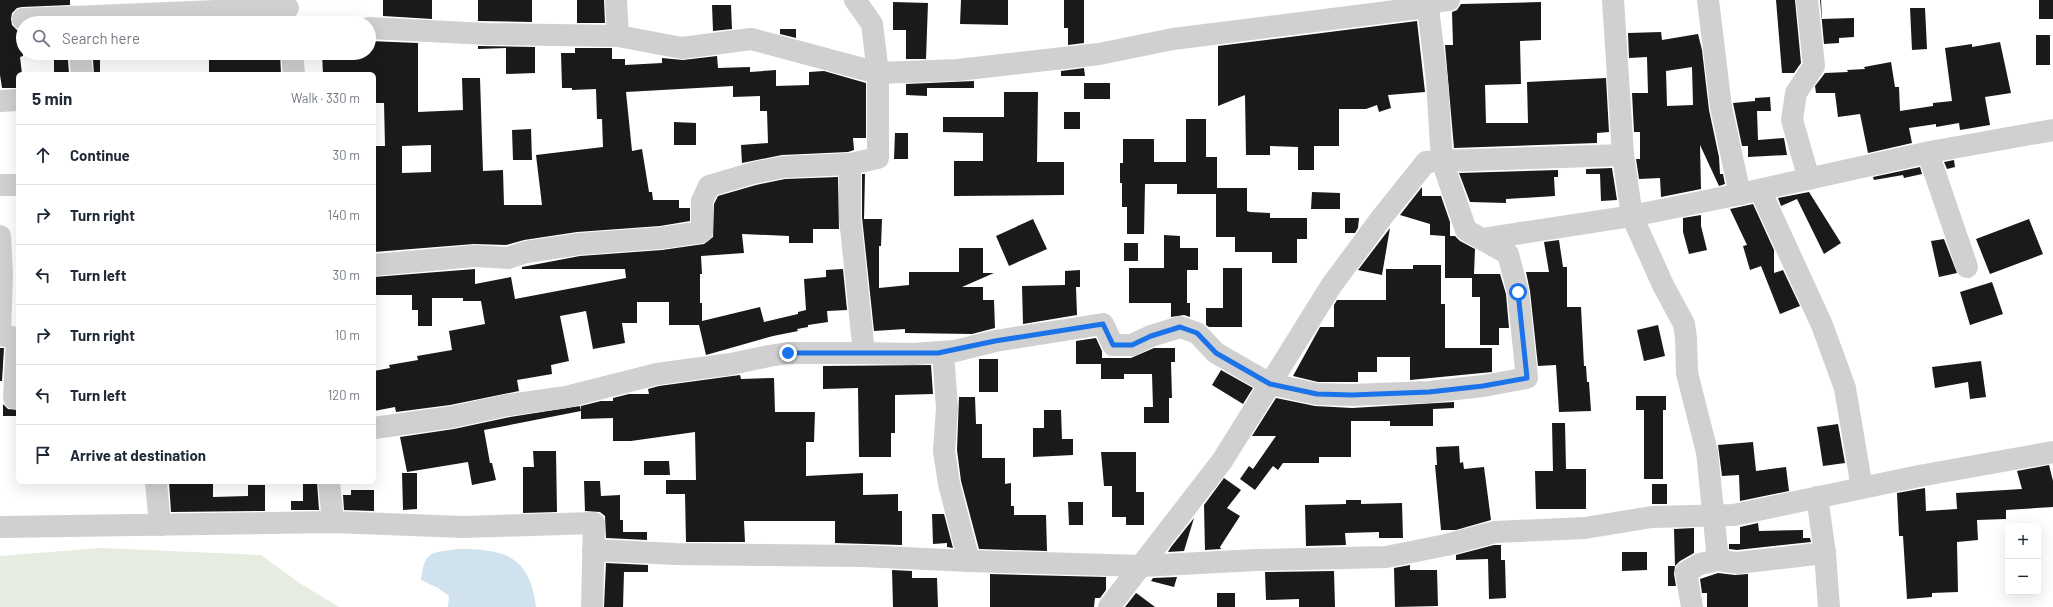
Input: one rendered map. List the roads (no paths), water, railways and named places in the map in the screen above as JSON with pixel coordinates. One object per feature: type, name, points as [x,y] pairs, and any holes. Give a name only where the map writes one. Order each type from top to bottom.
[{"type":"street","points":[[616,0],[618,36]]},
{"type":"street","points":[[376,265],[475,256],[508,258],[526,252],[579,244],[661,238],[702,232],[702,201],[709,186],[753,173],[784,168],[850,164],[878,158],[878,73],[872,24],[856,0]]},
{"type":"street","points":[[376,28],[487,34],[618,36],[682,48],[751,39],[878,73],[958,70],[1099,54],[1173,39],[1448,0]]},
{"type":"street","points":[[1613,0],[1623,155],[1632,216],[1663,286],[1684,324],[1687,373],[1708,452],[1718,560]]},
{"type":"street","points":[[1708,0],[1721,107],[1750,192],[1822,325],[1845,388],[1862,488]]},
{"type":"street","points":[[1806,0],[1814,66],[1796,93],[1792,120],[1809,179]]},
{"type":"street","points":[[376,428],[452,416],[508,405],[566,397],[657,374],[731,364],[788,353],[878,352],[912,354],[943,352],[995,341],[1103,324],[1113,345],[1132,345],[1151,336],[1180,327],[1197,333],[1216,353],[1270,384],[1317,394],[1352,395],[1429,392],[1483,386],[1527,378],[1518,292],[1508,254],[1466,230],[1442,161],[1437,81],[1427,3]]},
{"type":"street","points":[[50,16],[77,13],[289,15]]},
{"type":"street","points":[[81,60],[82,72]]},
{"type":"street","points":[[293,60],[294,72]]},
{"type":"street","points":[[0,101],[16,100]]},
{"type":"street","points":[[1482,239],[1632,216],[1928,153],[2053,130]]},
{"type":"street","points":[[1928,153],[1967,267]]},
{"type":"street","points":[[1109,607],[1222,461],[1331,286],[1382,217],[1426,162],[1623,155]]},
{"type":"street","points":[[850,164],[850,218],[864,353]]},
{"type":"street","points":[[0,185],[16,185]]},
{"type":"street","points":[[0,236],[6,261],[0,335],[16,338]]},
{"type":"street","points":[[943,352],[947,408],[944,451],[949,484],[969,562]]},
{"type":"street","points":[[16,358],[14,398],[16,398]]},
{"type":"street","points":[[593,550],[676,554],[860,556],[969,562],[1142,566],[1257,560],[1386,557],[1446,545],[1495,532],[1585,528],[1652,517],[1734,514],[2053,452]]},
{"type":"street","points":[[156,484],[160,525]]},
{"type":"street","points":[[329,484],[333,522]]},
{"type":"street","points":[[1817,497],[1825,553],[1829,607]]},
{"type":"street","points":[[0,527],[333,522],[463,527],[594,523],[592,607]]},
{"type":"street","points":[[1692,607],[1686,572],[1700,564],[1718,560],[1736,563],[1825,553]]},
{"type":"water","points":[[458,549],[489,551],[502,554],[512,559],[521,566],[528,576],[533,590],[536,607],[448,607],[449,596],[438,588],[421,580],[425,563],[430,555],[441,551]]}]
